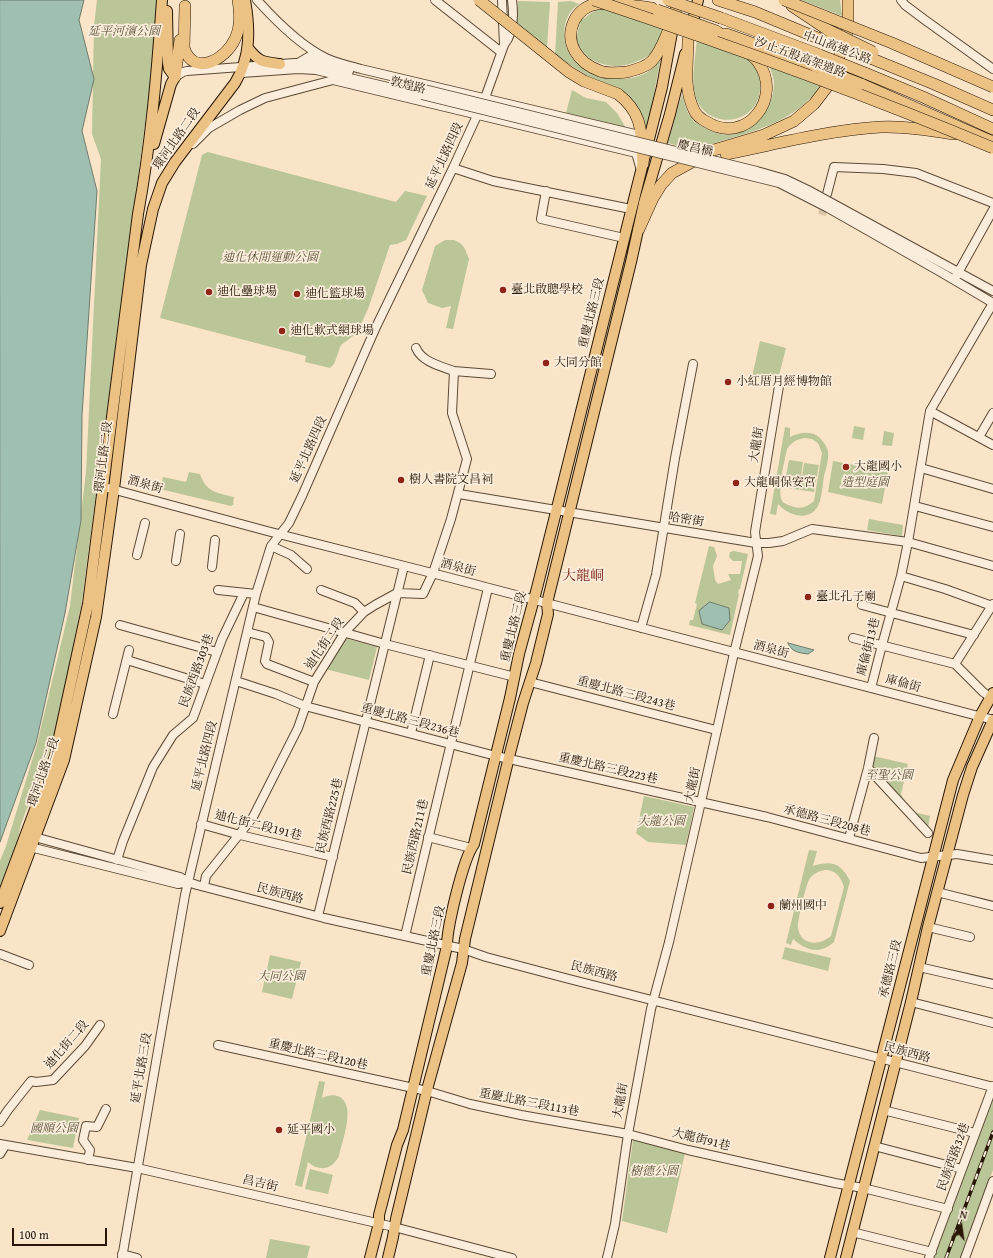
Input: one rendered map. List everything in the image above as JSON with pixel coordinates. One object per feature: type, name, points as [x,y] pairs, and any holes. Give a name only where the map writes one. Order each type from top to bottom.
[{"type":"highway","points":[[185,3],[184,48],[192,60],[205,64],[221,58],[232,45],[240,22],[238,0]]},
{"type":"highway","points":[[479,0],[569,72],[584,81],[618,94],[628,102],[636,115],[640,127],[642,167]]},
{"type":"highway","name":"汐止五股高架道路","points":[[594,0],[701,36],[814,77],[913,114],[993,148]]},
{"type":"highway","points":[[632,0],[716,31],[734,36],[861,84],[993,143]]},
{"type":"highway","name":"中山高速公路","points":[[668,0],[820,55],[924,97],[993,129]]},
{"type":"highway","points":[[654,9],[614,3],[596,4],[585,8],[576,16],[571,27],[570,38],[573,49],[590,66],[600,71],[620,73],[642,68],[652,61],[660,49],[680,0]]},
{"type":"highway","name":"中山高速公路","points":[[718,0],[827,35],[906,73],[993,110]]},
{"type":"highway","points":[[728,0],[755,12]]},
{"type":"highway","points":[[785,0],[805,15],[827,35]]},
{"type":"highway","points":[[785,0],[892,43],[993,87]]},
{"type":"highway","points":[[639,229],[653,198],[661,185],[672,173],[714,150],[770,132],[794,121],[814,104],[826,87],[841,52],[848,28],[848,0]]},
{"type":"highway","points":[[175,77],[185,3]]},
{"type":"highway","points":[[688,40],[686,84],[688,96],[694,111],[701,119],[712,125],[724,128],[736,128],[746,124],[762,109],[766,96],[766,75],[757,60],[716,31]]},
{"type":"highway","points":[[700,158],[840,132],[881,127],[920,128],[966,136],[993,143]]},
{"type":"main road","name":"環河北路二段","points":[[0,932],[31,840],[56,781],[68,745],[96,617],[108,488],[138,214],[146,171],[156,86],[162,0]]},
{"type":"main road","points":[[146,171],[171,84],[175,77],[169,69],[168,63],[167,0]]},
{"type":"main road","name":"環河北路二段","points":[[108,488],[141,265],[152,209],[162,183],[175,162],[235,83],[242,70],[248,48],[249,19],[245,0]]},
{"type":"main road","name":"重慶北路三段","points":[[370,1258],[379,1223],[379,1215],[413,1089],[447,946],[447,935],[459,885],[471,848],[474,844],[515,677],[519,654],[534,600],[662,87],[670,42],[680,0]]},
{"type":"main road","points":[[388,1258],[394,1227],[427,1092],[462,963],[463,949],[509,759],[548,614],[547,603],[639,229],[644,203],[670,114],[698,0]]},
{"type":"main road","points":[[248,48],[261,62],[280,64]]},
{"type":"main road","name":"承德路三段","points":[[830,1258],[953,780],[980,716],[992,695]]},
{"type":"main road","points":[[846,1258],[928,927],[963,795],[972,767],[993,720]]},
{"type":"main road","name":"環河北路二段","points":[[0,903],[22,844],[31,840]]},
{"type":"street","name":"敦煌路","points":[[257,0],[272,17],[298,40],[321,55],[342,64],[635,134]]},
{"type":"street","points":[[434,0],[502,48]]},
{"type":"street","name":"延平北路四段","points":[[188,882],[256,594],[271,546],[281,535],[302,496],[376,327],[485,98],[502,48],[502,0]]},
{"type":"street","name":"延平北路四段","points":[[502,48],[509,39],[511,32],[513,7],[512,0]]},
{"type":"street","points":[[901,0],[905,5],[925,20],[993,69]]},
{"type":"street","points":[[175,77],[298,66],[310,56],[342,64]]},
{"type":"street","name":"慶昌橋","points":[[298,66],[316,63],[423,92],[757,170],[785,179],[808,190],[945,270]]},
{"type":"street","points":[[242,70],[280,64],[298,66],[333,80]]},
{"type":"street","name":"敦煌路","points":[[175,162],[209,128],[240,110],[265,98],[333,80],[636,153],[642,167]]},
{"type":"street","points":[[827,194],[834,167],[883,168],[916,173],[993,203]]},
{"type":"street","points":[[453,168],[493,181],[631,209]]},
{"type":"street","points":[[546,191],[541,218],[624,238]]},
{"type":"street","points":[[954,280],[993,210]]},
{"type":"street","points":[[945,270],[959,272],[993,291]]},
{"type":"street","points":[[945,270],[954,280],[993,303],[930,411],[993,445]]},
{"type":"street","points":[[416,348],[419,355],[425,360],[454,371],[491,374]]},
{"type":"street","points":[[641,628],[656,575],[675,458],[693,364]]},
{"type":"street","points":[[397,593],[423,594],[433,574],[459,494],[467,460],[452,413],[454,371]]},
{"type":"street","name":"大龍街","points":[[607,1258],[615,1224],[628,1134],[653,1000],[669,942],[716,730],[758,556],[755,532],[779,386]]},
{"type":"street","name":"庫倫街13巷","points":[[871,688],[901,576],[915,506],[930,411]]},
{"type":"street","points":[[979,437],[993,413]]},
{"type":"street","points":[[921,468],[993,489]]},
{"type":"street","name":"酒泉街","points":[[108,488],[281,535],[806,671]]},
{"type":"street","name":"哈密街","points":[[459,494],[756,543],[783,541],[812,529],[908,542],[993,566]]},
{"type":"street","points":[[915,506],[993,526]]},
{"type":"street","points":[[137,555],[145,523]]},
{"type":"street","points":[[176,561],[180,534]]},
{"type":"street","points":[[212,567],[215,540]]},
{"type":"street","points":[[271,546],[291,555],[307,569]]},
{"type":"street","name":"民族西路225巷","points":[[318,916],[404,566]]},
{"type":"street","points":[[901,576],[992,605],[955,664]]},
{"type":"street","name":"民族西路211巷","points":[[405,936],[488,588]]},
{"type":"street","points":[[218,590],[256,594]]},
{"type":"street","points":[[320,590],[355,603],[364,612]]},
{"type":"street","name":"民族西路303巷","points":[[117,860],[123,841],[153,767],[173,735],[193,718],[217,652],[244,593]]},
{"type":"street","name":"迪化街二段","points":[[204,886],[206,876],[253,817],[298,728],[314,682],[345,632],[364,612],[397,593]]},
{"type":"street","points":[[862,605],[974,635]]},
{"type":"street","points":[[253,607],[385,644],[515,677]]},
{"type":"street","points":[[120,625],[217,652]]},
{"type":"street","points":[[247,632],[266,637],[269,642],[264,661],[267,664],[314,682]]},
{"type":"street","points":[[853,638],[955,664],[983,692],[992,695]]},
{"type":"street","points":[[113,714],[129,650]]},
{"type":"street","points":[[410,734],[430,655]]},
{"type":"street","points":[[127,660],[205,684]]},
{"type":"street","name":"庫倫街","points":[[806,671],[993,720]]},
{"type":"street","name":"重慶北路三段236巷","points":[[236,681],[276,694],[305,706],[509,759]]},
{"type":"street","name":"重慶北路三段243巷","points":[[530,682],[716,730]]},
{"type":"street","points":[[849,838],[868,768],[874,738]]},
{"type":"street","name":"重慶北路三段223巷","points":[[509,759],[701,802]]},
{"type":"street","points":[[868,768],[928,833]]},
{"type":"street","name":"承德路三段208巷","points":[[701,802],[849,838],[922,858],[947,854]]},
{"type":"street","name":"迪化街二段191巷","points":[[201,824],[240,835],[333,857]]},
{"type":"street","points":[[428,837],[471,848]]},
{"type":"street","name":"民族西路","points":[[31,840],[180,876],[188,882],[318,916],[463,949],[486,957],[993,1087]]},
{"type":"street","name":"民族西路","points":[[31,840],[178,884],[188,882]]},
{"type":"street","points":[[947,854],[957,854],[993,860]]},
{"type":"street","name":"延平北路三段","points":[[122,1256],[188,882]]},
{"type":"street","points":[[937,892],[993,906]]},
{"type":"street","points":[[928,927],[970,937]]},
{"type":"street","points":[[0,954],[29,965]]},
{"type":"street","points":[[919,967],[993,984]]},
{"type":"street","points":[[910,1002],[993,1023]]},
{"type":"street","name":"迪化街二段","points":[[0,1122],[31,1081],[36,1082],[52,1080],[85,1046],[100,1025]]},
{"type":"street","name":"重慶北路三段120巷","points":[[218,1044],[427,1092]]},
{"type":"street","name":"民族西路32巷","points":[[931,1255],[993,1087]]},
{"type":"street","name":"重慶北路三段113巷","points":[[427,1092],[470,1104],[521,1115],[628,1134]]},
{"type":"street","points":[[88,1160],[90,1150],[83,1140],[86,1126],[97,1127],[106,1109]]},
{"type":"street","points":[[883,1110],[975,1134]]},
{"type":"street","name":"大龍街91巷","points":[[628,1134],[769,1169],[863,1188],[948,1209]]},
{"type":"street","points":[[0,1154],[2,1145]]},
{"type":"street","name":"昌吉街","points":[[2,1145],[137,1168],[379,1223],[512,1258]]},
{"type":"street","points":[[874,1146],[962,1169]]},
{"type":"street","points":[[965,1258],[993,1181]]},
{"type":"street","points":[[852,1232],[931,1255]]},
{"type":"street","points":[[122,1256],[137,1258]]},
{"type":"green space","name":"延平河濱公園","points":[[97,0],[158,0],[148,102],[81,607],[55,736],[21,824],[15,852],[0,897],[0,861],[37,744],[70,606],[86,472],[101,159],[92,134],[94,25]]},
{"type":"green space","points":[[801,0],[840,0],[842,16]]},
{"type":"green space","points":[[518,1],[550,2],[547,48],[515,24]]},
{"type":"green space","points":[[571,1],[579,4],[568,15],[564,34],[569,54],[576,62],[592,72],[602,76],[623,79],[633,78],[643,74],[652,69],[660,61],[647,132],[638,108],[629,96],[614,87],[588,76],[555,55],[558,2]]},
{"type":"green space","points":[[611,9],[665,25],[655,49],[646,57],[638,61],[617,66],[599,63],[587,57],[579,48],[577,42],[581,20],[596,10]]},
{"type":"green space","points":[[697,37],[726,47],[747,57],[756,66],[760,82],[759,98],[752,109],[742,116],[730,120],[718,119],[707,113],[698,103],[694,89]]},
{"type":"green space","points":[[767,61],[822,83],[802,106],[778,121],[764,127],[698,149],[668,143],[682,94],[689,116],[699,125],[719,134],[741,132],[750,127],[765,112],[770,103],[773,92],[774,79]]},
{"type":"green space","points":[[572,90],[586,98],[606,102],[617,113],[626,128],[566,113]]},
{"type":"green space","name":"迪化休閒運動公園","points":[[208,152],[396,202],[405,191],[427,196],[406,240],[390,245],[368,309],[357,333],[341,345],[334,364],[330,368],[305,362],[306,356],[160,318],[202,155]]},
{"type":"green space","points":[[445,240],[454,240],[460,243],[464,247],[469,259],[453,329],[446,328],[451,306],[442,308],[428,303],[422,290],[435,246]]},
{"type":"green space","points":[[760,341],[786,348],[777,383],[752,377]]},
{"type":"green space","points":[[854,426],[865,428],[863,440],[852,438]]},
{"type":"green space","points":[[785,427],[790,428],[790,437],[804,433],[817,436],[821,439],[828,450],[828,461],[821,498],[817,508],[807,515],[801,516],[795,515],[783,509],[778,504],[776,515],[770,514]],"holes":[[[805,438],[812,439],[818,443],[822,453],[814,501],[805,507],[794,507],[783,502],[780,492],[787,449],[797,440]]]},
{"type":"green space","points":[[884,431],[894,433],[892,446],[882,445]]},
{"type":"green space","points":[[789,460],[803,462],[799,490],[784,487]]},
{"type":"green space","name":"造型庭園","points":[[833,461],[888,471],[882,504],[828,492]]},
{"type":"green space","points":[[804,463],[819,465],[814,492],[800,490]]},
{"type":"green space","points":[[189,472],[200,474],[205,485],[213,491],[234,497],[234,504],[231,506],[160,489],[163,477],[186,482]]},
{"type":"green space","points":[[869,519],[903,525],[902,536],[867,530]]},
{"type":"green space","points":[[709,546],[714,547],[717,556],[713,566],[715,580],[718,584],[731,580],[728,574],[740,574],[742,561],[733,561],[729,557],[730,552],[734,551],[748,554],[738,593],[730,635],[689,625],[690,620],[693,620],[697,604],[695,603]]},
{"type":"green space","points":[[344,638],[377,647],[369,680],[325,669]]},
{"type":"green space","name":"至聖公園","points":[[873,756],[908,764],[901,794],[909,811],[930,816],[927,834],[923,833],[869,776]]},
{"type":"green space","name":"大龍公園","points":[[644,796],[694,807],[686,845],[648,842],[636,833]]},
{"type":"green space","points":[[809,850],[817,851],[813,866],[826,863],[835,864],[843,870],[850,881],[834,942],[823,949],[818,950],[808,949],[793,939],[791,945],[786,943]],"holes":[[[829,870],[838,875],[844,887],[831,936],[821,942],[816,943],[807,941],[800,934],[798,928],[802,904],[808,883],[814,874]]]},
{"type":"green space","points":[[785,947],[831,958],[828,971],[782,959]]},
{"type":"green space","name":"大同公園","points":[[270,955],[301,962],[292,999],[262,992]]},
{"type":"green space","points":[[319,1081],[325,1082],[322,1098],[336,1095],[345,1102],[348,1116],[347,1125],[339,1156],[336,1161],[329,1167],[325,1168],[316,1167],[308,1162],[302,1187],[295,1185]]},
{"type":"green space","points":[[991,1097],[993,1097],[993,1170],[960,1258],[934,1258]]},
{"type":"green space","name":"國順公園","points":[[40,1110],[79,1118],[73,1148],[27,1140]]},
{"type":"green space","name":"樹德公園","points":[[633,1140],[685,1153],[667,1233],[622,1221]]},
{"type":"green space","points":[[310,1169],[333,1175],[328,1194],[305,1189]]},
{"type":"green space","points":[[270,1239],[310,1246],[307,1258],[266,1258]]},
{"type":"shaded area","points":[[0,0],[84,0],[79,20],[94,79],[82,131],[97,191],[82,415],[81,520],[65,613],[36,743],[0,842]]},
{"type":"shaded area","points":[[710,602],[729,608],[730,620],[722,630],[702,624],[699,611]]},
{"type":"shaded area","points":[[788,643],[814,650],[808,654],[799,652],[791,648]]},
{"type":"tunnel","points":[[822,215],[826,201]]},
{"type":"railway","points":[[946,1258],[993,1132]]},
{"type":"place","name":"臺北啟聰學校","points":[[503,290]]},
{"type":"place","name":"迪化壘球場","points":[[209,292]]},
{"type":"place","name":"迪化籃球場","points":[[297,294]]},
{"type":"place","name":"迪化軟式網球場","points":[[282,331]]},
{"type":"place","name":"大同分館","points":[[546,363]]},
{"type":"place","name":"小紅厝月經博物館","points":[[728,382]]},
{"type":"place","name":"大龍國小","points":[[846,467]]},
{"type":"place","name":"樹人書院文昌祠","points":[[401,480]]},
{"type":"place","name":"大龍峒保安宮","points":[[736,483]]},
{"type":"place","name":"臺北孔子廟","points":[[808,597]]},
{"type":"place","name":"蘭州國中","points":[[771,906]]},
{"type":"place","name":"延平國小","points":[[279,1130]]},
{"type":"district","name":"大龍峒","points":[[583,576]]}]
